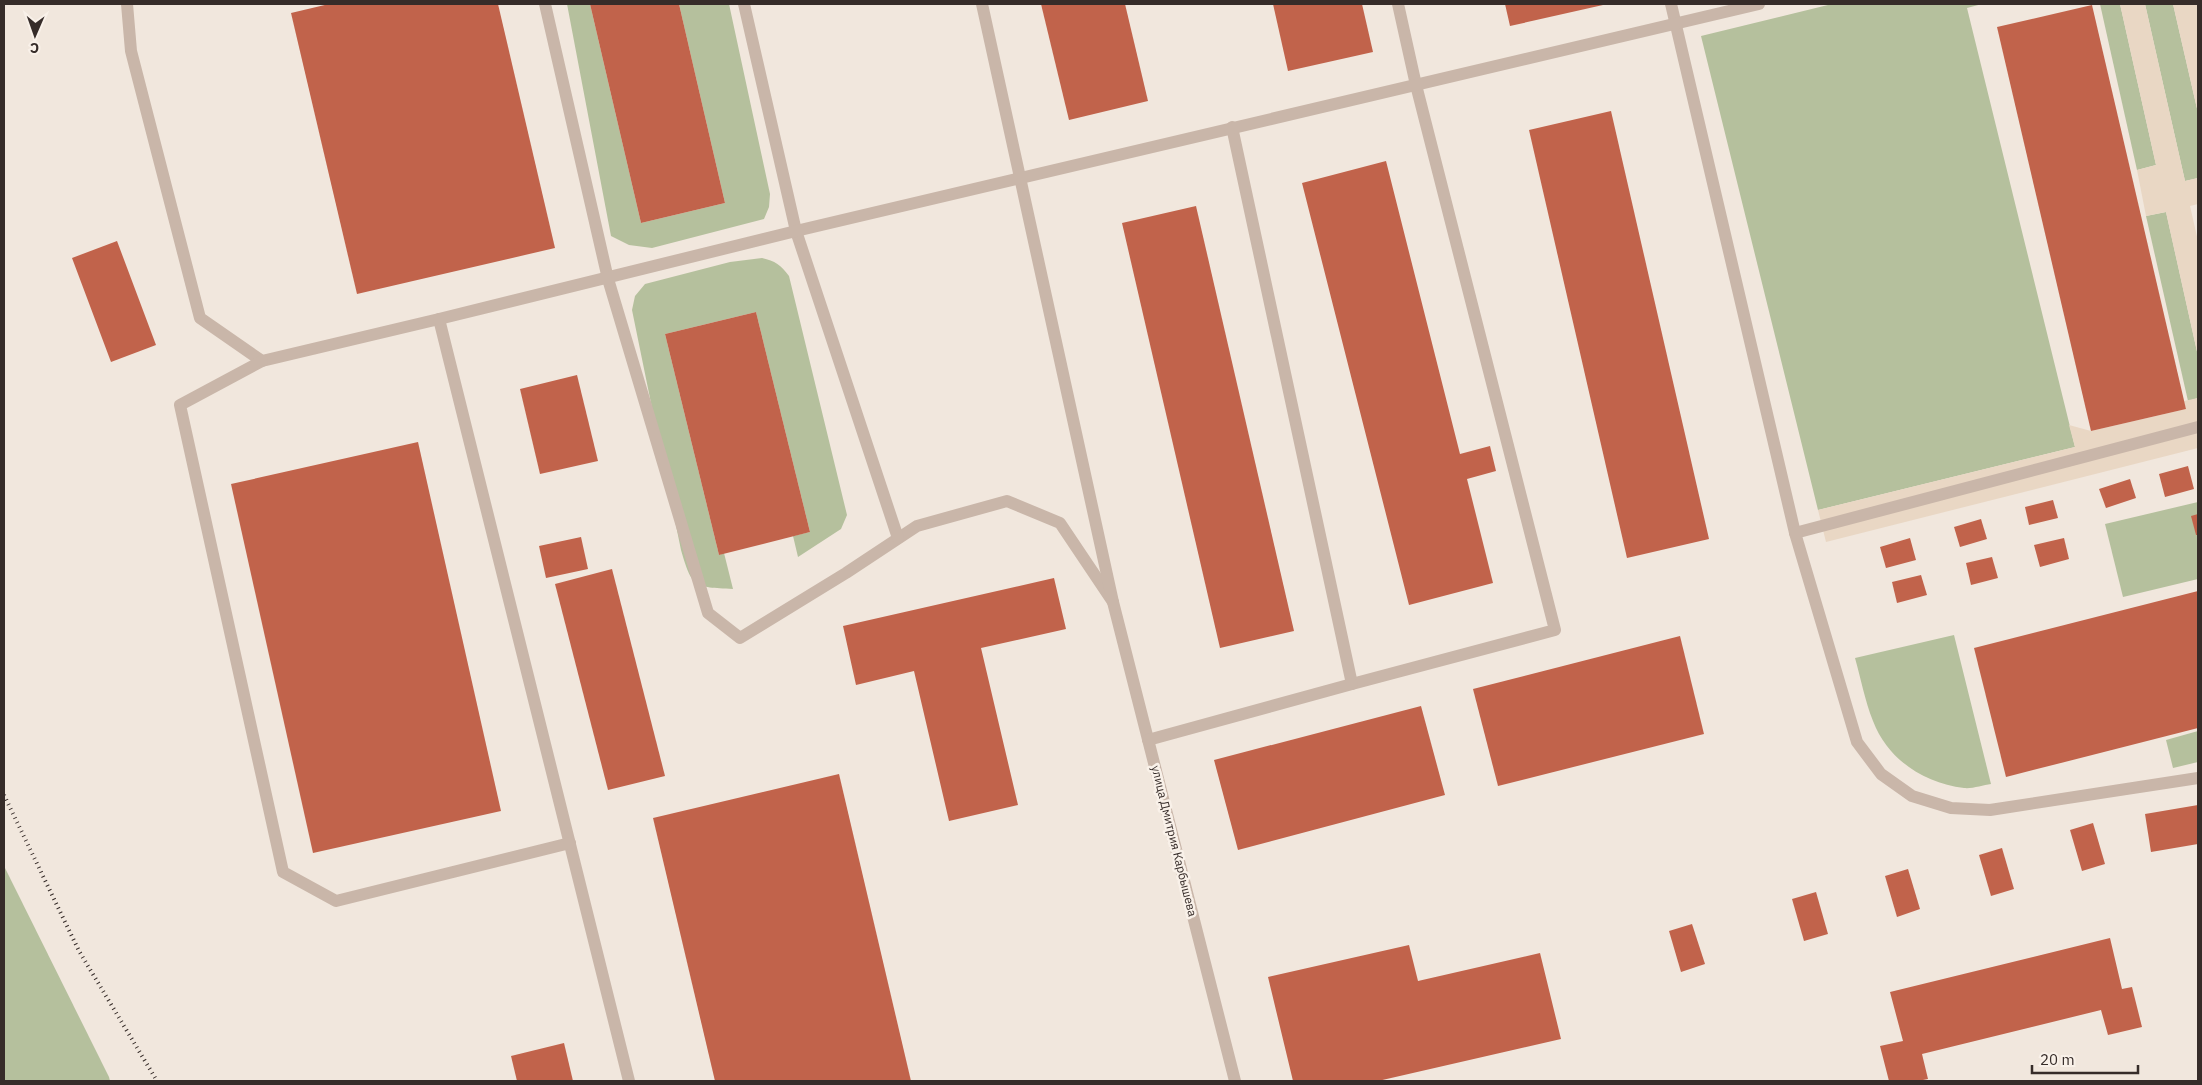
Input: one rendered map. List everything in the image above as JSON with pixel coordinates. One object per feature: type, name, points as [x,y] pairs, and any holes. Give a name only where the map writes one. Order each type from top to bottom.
[{"type":"street","points":[[126,4],[131,51],[200,318],[262,361]]},
{"type":"street","points":[[545,4],[608,279],[708,614],[740,638],[846,573],[917,526],[1007,501],[1060,523],[1113,602]]},
{"type":"street","points":[[744,4],[796,230],[898,538]]},
{"type":"street","name":"улица Дмитрия Карбышева","points":[[982,4],[1022,177],[1113,602],[1235,1081]]},
{"type":"street","points":[[1148,740],[1555,630],[1416,85],[1398,4]]},
{"type":"street","points":[[1671,4],[1794,533],[1857,742],[1881,774],[1912,796],[1951,808],[1990,810],[2198,778]]},
{"type":"street","points":[[570,843],[336,901],[283,872],[180,405],[262,361],[608,279],[796,230],[1759,4]]},
{"type":"street","points":[[1232,127],[1352,684]]},
{"type":"street","points":[[438,319],[629,1081]]},
{"type":"street","points":[[1794,533],[2198,427]]},
{"type":"green space","points":[[567,4],[590,4],[641,223],[725,203],[679,4],[729,4],[770,194],[769,207],[764,219],[652,248],[629,245],[611,236]]},
{"type":"green space","points":[[1832,4],[1982,4],[1967,8],[2075,447],[1818,510],[1701,36]]},
{"type":"green space","points":[[2100,4],[2120,4],[2156,165],[2137,170]]},
{"type":"green space","points":[[2145,4],[2173,4],[2198,113],[2198,178],[2185,181]]},
{"type":"green space","points":[[2166,212],[2198,356],[2198,398],[2188,401],[2146,216]]},
{"type":"green space","points":[[762,258],[777,264],[789,276],[847,515],[841,529],[798,557],[793,536],[810,532],[756,312],[665,334],[719,555],[724,553],[733,589],[702,586],[692,579],[681,550],[632,310],[635,296],[645,284],[730,262]]},
{"type":"green space","points":[[2198,502],[2198,579],[2123,597],[2105,524]]},
{"type":"green space","points":[[1954,635],[1991,784],[1970,788],[1949,785],[1922,775],[1898,758],[1888,747],[1870,713],[1855,658]]},
{"type":"green space","points":[[2198,731],[2198,762],[2173,768],[2166,740]]},
{"type":"green space","points":[[4,866],[109,1077],[110,1081],[4,1081]]},
{"type":"shaded area","points":[[2120,4],[2145,4],[2185,181],[2198,178],[2198,204],[2190,206],[2198,241],[2198,356],[2166,212],[2146,216],[2137,170],[2156,165]]},
{"type":"shaded area","points":[[2173,4],[2198,4],[2198,113]]},
{"type":"shaded area","points":[[2198,398],[2198,448],[1826,542],[1818,510],[2075,447],[2069,425],[2091,431],[2186,409],[2184,401]]},
{"type":"building","points":[[329,4],[498,4],[555,248],[357,294],[291,13]]},
{"type":"building","points":[[590,4],[679,4],[725,203],[641,223]]},
{"type":"building","points":[[1041,4],[1125,4],[1148,101],[1069,120]]},
{"type":"building","points":[[1273,4],[1362,4],[1373,52],[1288,71]]},
{"type":"building","points":[[1505,4],[1603,4],[1603,5],[1510,26]]},
{"type":"building","points":[[2092,5],[2186,409],[2091,431],[1997,27]]},
{"type":"building","points":[[1611,111],[1709,539],[1627,558],[1529,130]]},
{"type":"building","points":[[1386,161],[1460,454],[1490,446],[1496,471],[1467,479],[1493,583],[1409,605],[1302,183]]},
{"type":"building","points":[[1196,206],[1294,631],[1220,648],[1122,223]]},
{"type":"building","points":[[117,241],[156,345],[111,362],[72,258]]},
{"type":"building","points":[[756,312],[810,532],[719,555],[665,334]]},
{"type":"building","points":[[577,375],[598,461],[540,474],[520,389]]},
{"type":"building","points":[[418,442],[501,811],[313,853],[231,484]]},
{"type":"building","points":[[2188,466],[2194,489],[2165,497],[2159,474]]},
{"type":"building","points":[[2130,479],[2136,498],[2106,508],[2099,489]]},
{"type":"building","points":[[2053,500],[2058,518],[2029,525],[2025,507]]},
{"type":"building","points":[[2198,514],[2198,535],[2196,535],[2191,516]]},
{"type":"building","points":[[1981,519],[1987,539],[1960,547],[1954,527]]},
{"type":"building","points":[[581,537],[588,569],[546,578],[539,546]]},
{"type":"building","points":[[1910,538],[1916,560],[1886,568],[1880,547]]},
{"type":"building","points":[[2064,538],[2069,559],[2040,567],[2034,545]]},
{"type":"building","points":[[1992,557],[1998,578],[1971,585],[1966,563]]},
{"type":"building","points":[[612,569],[665,776],[608,790],[555,584]]},
{"type":"building","points":[[1921,575],[1927,595],[1897,603],[1892,582]]},
{"type":"building","points":[[1054,578],[1066,629],[981,648],[1018,805],[949,821],[914,671],[856,685],[843,626]]},
{"type":"building","points":[[2198,591],[2198,728],[2006,777],[1974,648]]},
{"type":"building","points":[[1680,636],[1704,734],[1498,786],[1473,689]]},
{"type":"building","points":[[1421,706],[1445,795],[1238,850],[1214,760]]},
{"type":"building","points":[[839,774],[911,1081],[715,1081],[653,818]]},
{"type":"building","points":[[2198,805],[2198,844],[2151,852],[2145,814]]},
{"type":"building","points":[[2093,823],[2105,864],[2082,871],[2070,830]]},
{"type":"building","points":[[2002,848],[2014,889],[1991,896],[1979,855]]},
{"type":"building","points":[[1908,869],[1920,909],[1897,917],[1885,876]]},
{"type":"building","points":[[1816,892],[1828,934],[1804,941],[1792,899]]},
{"type":"building","points":[[1692,924],[1705,964],[1681,972],[1669,931]]},
{"type":"building","points":[[2110,938],[2122,989],[2132,987],[2142,1027],[2108,1035],[2101,1010],[1922,1054],[1928,1079],[1889,1081],[1880,1046],[1903,1041],[1890,992]]},
{"type":"building","points":[[1409,945],[1418,981],[1540,953],[1561,1039],[1378,1081],[1293,1081],[1268,977]]},
{"type":"building","points":[[564,1043],[573,1081],[517,1081],[511,1056]]},
{"type":"railway","points":[[4,795],[79,951],[157,1081]]}]
